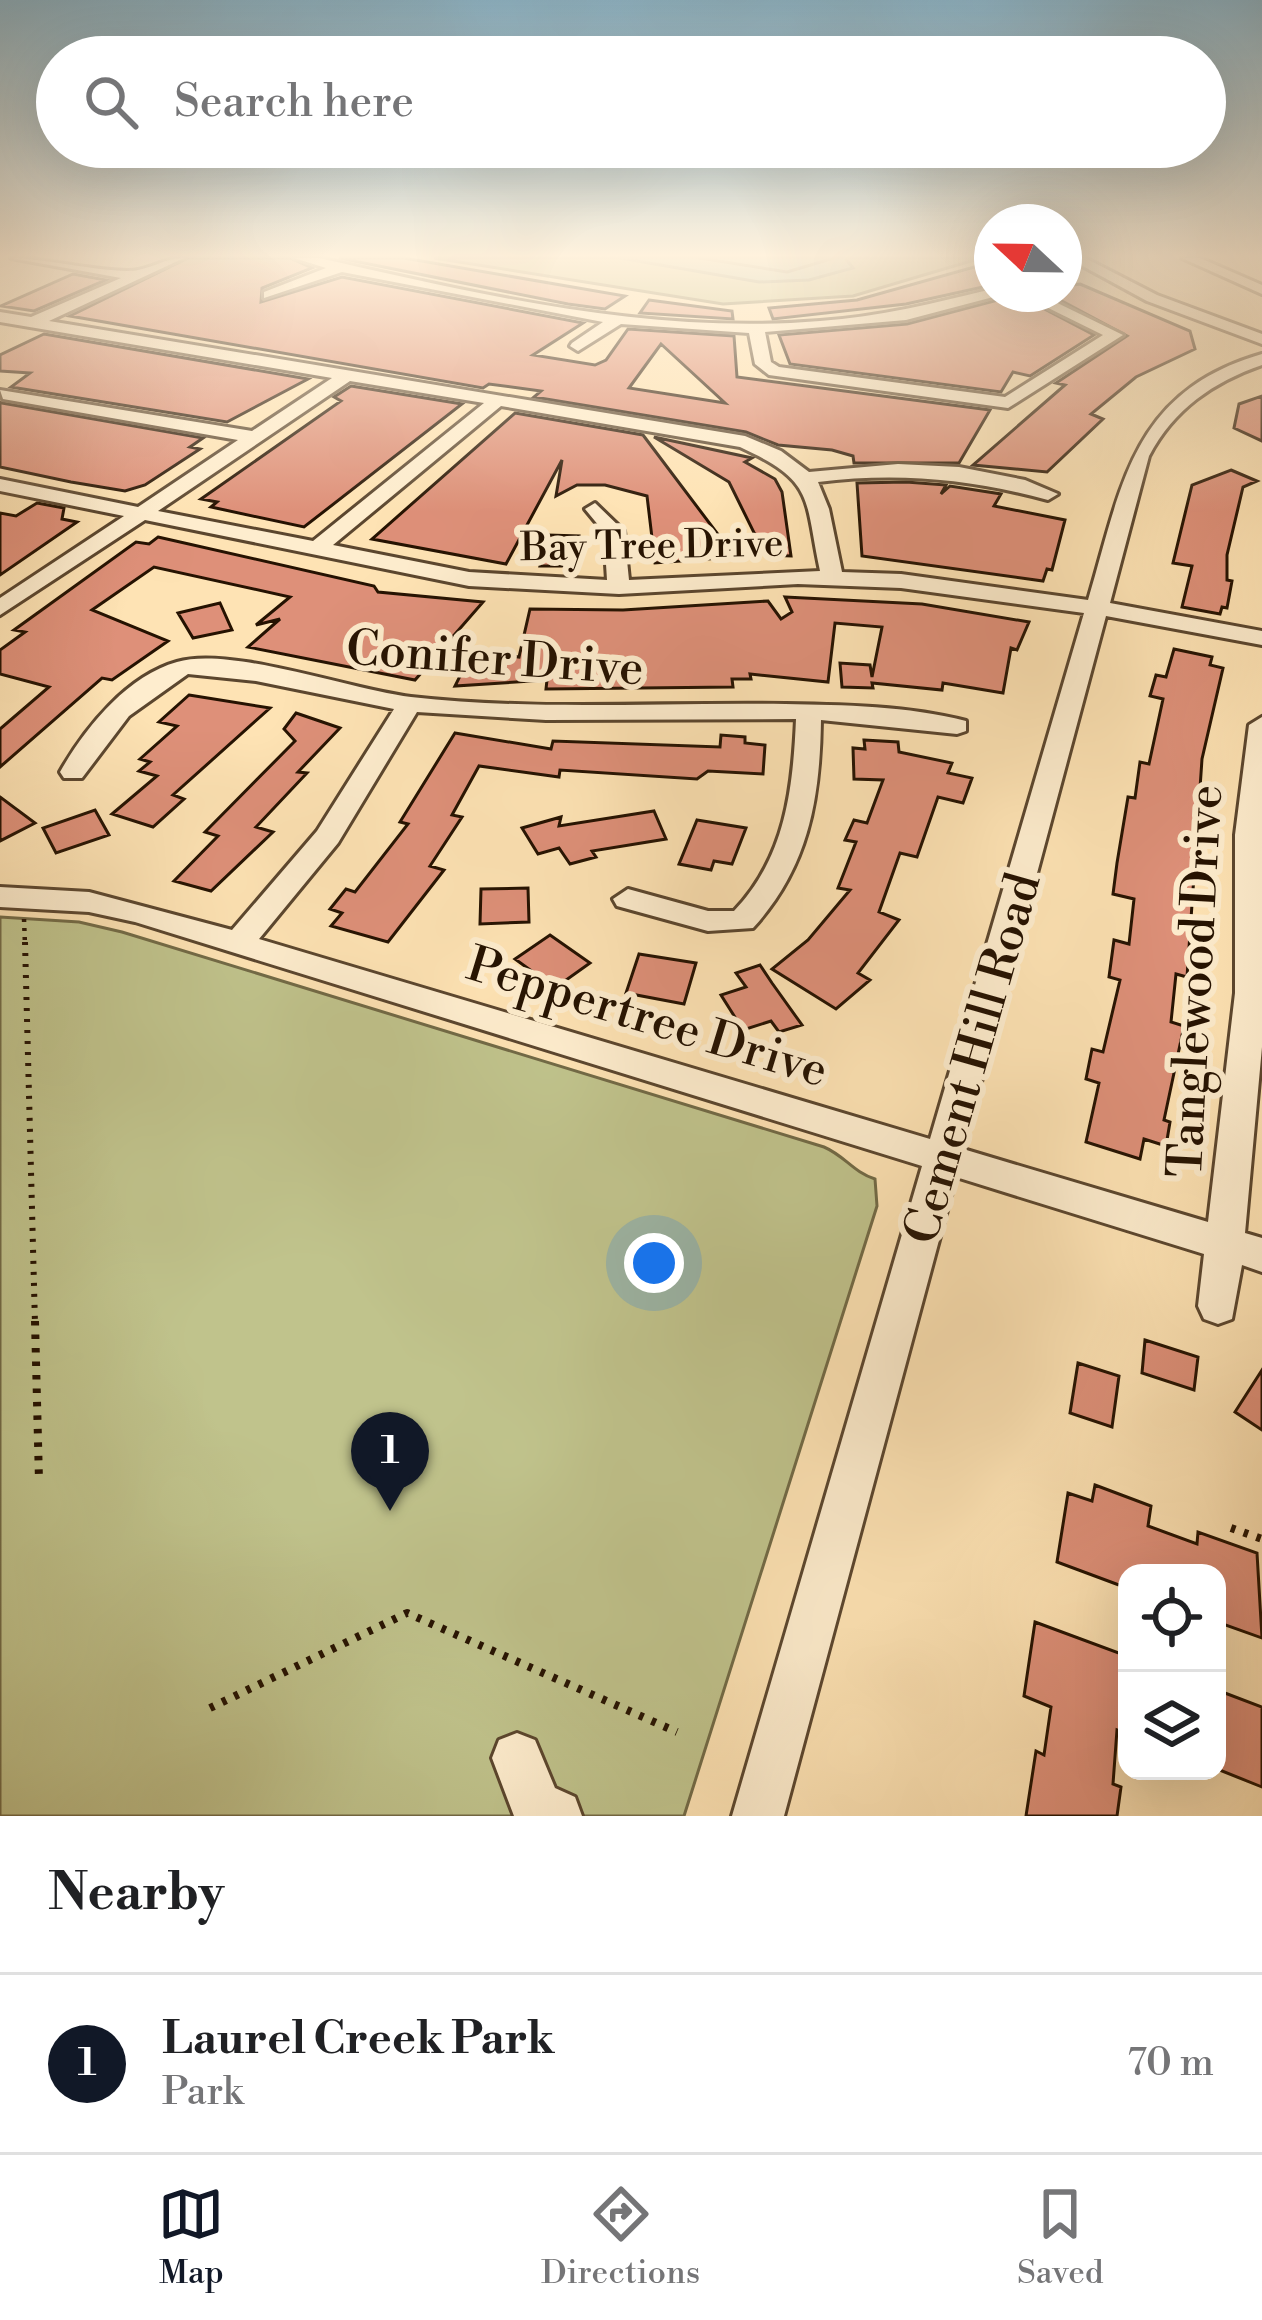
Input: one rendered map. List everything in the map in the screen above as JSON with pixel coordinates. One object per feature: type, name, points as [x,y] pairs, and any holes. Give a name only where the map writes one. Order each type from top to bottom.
[{"type":"street","points":[[162,343],[712,433],[775,454],[806,478],[822,505],[832,577]]},
{"type":"street","points":[[578,346],[583,343]]},
{"type":"street","points":[[759,343],[763,364],[776,371],[1008,403],[1103,343]]},
{"type":"street","name":"Cement Hill Road","points":[[758,1816],[1096,612],[1150,435],[1197,388],[1262,359]]},
{"type":"street","points":[[0,608],[350,373]]},
{"type":"street","points":[[3,394],[255,437]]},
{"type":"street","points":[[315,550],[501,398]]},
{"type":"street","points":[[806,478],[932,470],[1015,482],[1048,494]]},
{"type":"street","name":"Bay Tree Drive","points":[[0,485],[469,579],[620,587],[832,577],[954,586],[1096,612],[1136,627],[1240,646],[1262,641]]},
{"type":"street","points":[[595,509],[614,530],[620,587]]},
{"type":"street","name":"Conifer Drive","points":[[73,772],[97,733],[164,677],[187,666],[217,666],[410,704],[580,715],[808,710],[897,715],[957,726]]},
{"type":"street","points":[[238,943],[328,837],[410,704]]},
{"type":"street","points":[[628,899],[708,921],[742,921],[762,904],[807,800],[808,710]]},
{"type":"street","name":"Tanglewood Drive","points":[[1218,1306],[1244,1249],[1262,724]]},
{"type":"street","name":"Peppertree Drive","points":[[12,906],[89,902],[238,943],[1244,1249]]},
{"type":"path","points":[[12,906],[39,1481]]},
{"type":"path","points":[[1231,1528],[1262,1539]]},
{"type":"path","points":[[211,1708],[407,1613],[677,1732]]},
{"type":"green space","points":[[0,917],[79,922],[122,932],[824,1147],[875,1179],[877,1206],[684,1816],[0,1816]]},
{"type":"building","points":[[26,343],[95,343],[308,379],[227,422],[11,387],[30,373],[0,371],[0,355]]},
{"type":"building","points":[[223,343],[552,343],[533,355],[595,365],[606,360],[618,343],[734,343],[737,377],[990,410],[959,463],[854,463],[853,456],[778,445],[746,432],[534,397],[541,391],[489,384],[483,388]],"holes":[[[661,344],[725,403],[629,388]]]},
{"type":"building","points":[[782,343],[1082,343],[1030,376],[1013,372],[1001,392],[790,364]]},
{"type":"building","points":[[1117,343],[1193,343],[1195,349],[1136,377],[1091,414],[1103,419],[1047,472],[973,465],[1065,385],[1056,383]]},
{"type":"building","points":[[351,386],[462,404],[304,527],[211,507],[217,502],[201,499],[341,401],[334,397]]},
{"type":"building","points":[[1262,396],[1262,441],[1234,428],[1239,404]]},
{"type":"building","points":[[0,402],[203,438],[190,447],[200,449],[145,485],[125,491],[71,482],[0,467]]},
{"type":"building","points":[[515,413],[643,435],[735,557],[655,563],[647,496],[605,485],[577,485],[556,496],[562,460],[506,564],[372,539]]},
{"type":"building","points":[[654,437],[752,458],[745,462],[775,479],[782,492],[791,556],[765,555],[729,482]]},
{"type":"building","points":[[1231,470],[1257,481],[1243,487],[1227,555],[1227,580],[1232,581],[1227,608],[1222,607],[1220,614],[1182,607],[1192,566],[1173,563],[1192,485]]},
{"type":"building","points":[[857,483],[946,485],[941,494],[950,486],[1001,494],[994,506],[1065,520],[1052,570],[1047,569],[1043,581],[862,556]]},
{"type":"building","points":[[37,503],[64,508],[62,519],[77,522],[0,575],[0,513],[16,516]]},
{"type":"building","points":[[547,535],[579,536],[576,566],[540,566]]},
{"type":"building","points":[[158,537],[374,586],[378,592],[483,602],[415,680],[248,647],[280,619],[256,625],[290,597],[154,567],[92,610],[168,641],[112,680],[102,678],[0,767],[0,729],[49,687],[0,674],[0,650],[25,632],[14,630],[136,542],[149,544]]},
{"type":"building","points":[[785,597],[922,604],[1029,622],[1017,650],[1011,648],[1003,693],[943,683],[942,690],[872,683],[873,688],[842,687],[840,663],[870,665],[872,677],[882,627],[835,623],[828,682],[750,674],[751,679],[732,679],[733,687],[546,689],[547,680],[455,686],[472,652],[519,657],[530,609],[623,610],[768,601],[781,619],[792,612]]},
{"type":"building","points":[[220,603],[232,630],[193,638],[178,613]]},
{"type":"building","points":[[1174,649],[1212,657],[1210,665],[1223,668],[1202,759],[1187,977],[1176,974],[1171,1022],[1184,1026],[1164,1120],[1170,1122],[1166,1146],[1144,1139],[1140,1159],[1086,1142],[1099,1083],[1086,1079],[1092,1049],[1103,1052],[1120,980],[1109,977],[1114,940],[1129,944],[1134,899],[1113,894],[1128,797],[1135,798],[1140,762],[1149,764],[1163,699],[1150,696],[1156,675],[1166,677]]},
{"type":"building","points":[[189,695],[270,708],[173,795],[184,799],[153,827],[112,814],[157,776],[139,771],[150,762],[140,759],[177,726],[159,722]]},
{"type":"building","points":[[296,713],[340,728],[298,772],[307,773],[256,827],[273,832],[211,891],[174,881],[218,836],[205,832],[295,741],[284,729]]},
{"type":"building","points":[[455,733],[551,749],[553,741],[720,747],[721,735],[745,737],[745,743],[765,745],[763,774],[708,771],[697,779],[560,770],[559,777],[479,766],[452,815],[462,817],[430,866],[444,870],[388,942],[331,926],[342,913],[330,909],[346,889],[355,892],[408,824],[400,822]]},
{"type":"building","points":[[864,740],[898,742],[899,752],[952,763],[948,773],[972,778],[963,803],[938,797],[917,857],[900,853],[879,912],[899,920],[858,973],[870,980],[836,1009],[772,969],[808,940],[850,890],[838,888],[856,842],[845,840],[854,820],[867,823],[883,780],[854,779],[853,748],[865,749]]},
{"type":"building","points":[[0,797],[35,823],[0,841]]},
{"type":"building","points":[[95,810],[109,835],[56,853],[43,828]]},
{"type":"building","points":[[654,811],[666,839],[592,851],[596,857],[570,864],[559,848],[538,854],[522,828],[561,817],[559,826]]},
{"type":"building","points":[[697,820],[746,828],[732,864],[714,861],[711,870],[679,864]]},
{"type":"building","points":[[528,888],[529,922],[480,924],[481,889]]},
{"type":"building","points":[[550,935],[590,963],[555,988],[515,959]]},
{"type":"building","points":[[639,954],[696,963],[684,1004],[626,993]]},
{"type":"building","points":[[760,965],[802,1025],[779,1032],[771,1021],[743,1030],[721,995],[746,987],[736,973]]},
{"type":"building","points":[[1145,1340],[1198,1357],[1194,1390],[1142,1373]]},
{"type":"building","points":[[1078,1363],[1119,1376],[1112,1427],[1070,1413]]},
{"type":"building","points":[[1262,1370],[1262,1430],[1235,1412]]},
{"type":"building","points":[[1095,1485],[1151,1506],[1148,1526],[1197,1544],[1198,1532],[1257,1553],[1262,1638],[1226,1625],[1226,1564],[1118,1564],[1118,1585],[1057,1562],[1068,1493],[1092,1501]]},
{"type":"building","points":[[1035,1622],[1118,1653],[1113,1784],[1121,1787],[1117,1816],[1026,1816],[1036,1751],[1044,1755],[1051,1707],[1024,1696]]},
{"type":"building","points":[[1226,1693],[1262,1707],[1262,1787],[1226,1773]]},
{"type":"place","name":"Laurel Creek Park","points":[[390,1511]]}]
